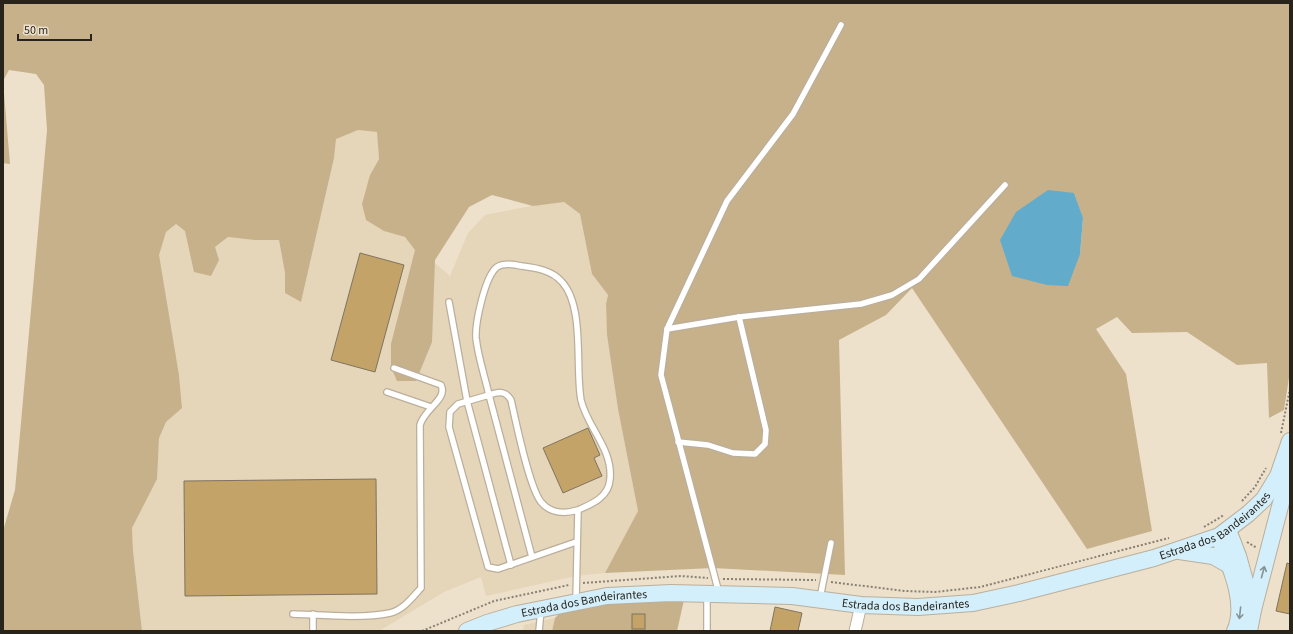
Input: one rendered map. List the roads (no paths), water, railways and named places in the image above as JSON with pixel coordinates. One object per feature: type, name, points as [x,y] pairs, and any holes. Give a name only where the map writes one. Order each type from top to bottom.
[{"type":"main road","name":"Estrada dos Bandeirantes","points":[[467,631],[487,622],[541,608],[576,601],[607,596],[714,588],[820,599],[861,605],[918,607],[973,603],[1174,544],[1223,533],[1248,514],[1264,499],[1283,465],[1285,438]]},
{"type":"main road","points":[[1249,631],[1253,610],[1283,495],[1283,465]]},
{"type":"main road","points":[[1223,533],[1240,563],[1253,610]]},
{"type":"main road","points":[[1223,533],[1229,565],[1241,608],[1239,622],[1235,631]]},
{"type":"main road","points":[[1174,544],[1213,556],[1229,565]]},
{"type":"street","points":[[855,631],[861,605]]},
{"type":"lane","points":[[707,631],[714,588],[661,375],[667,329],[726,201],[793,114],[841,25]]},
{"type":"lane","points":[[667,329],[739,317],[861,304],[892,295],[919,279],[1004,185]]},
{"type":"lane","points":[[532,557],[489,395],[476,339],[476,325],[489,279],[497,267],[503,265],[536,268],[552,273],[568,289],[574,306],[582,402],[603,446],[610,469],[608,489],[602,498],[592,504],[567,513],[557,512],[542,503],[531,479],[511,400],[508,394],[503,392],[489,395],[458,404],[452,408],[448,418],[449,427],[488,567],[494,569],[511,565],[576,542]]},
{"type":"lane","points":[[449,302],[467,401],[511,565]]},
{"type":"lane","points":[[678,442],[708,446],[733,453],[747,454],[755,454],[765,444],[766,430],[739,317]]},
{"type":"lane","points":[[293,614],[366,615],[391,613],[409,603],[420,588],[420,425],[422,418],[443,396],[444,390],[441,385],[394,368]]},
{"type":"lane","points":[[387,392],[431,407]]},
{"type":"lane","points":[[576,601],[576,542],[578,510]]},
{"type":"lane","points":[[820,599],[831,543]]},
{"type":"lane","points":[[539,631],[541,608]]},
{"type":"lane","points":[[313,614],[313,631]]},
{"type":"water","points":[[1048,190],[1074,193],[1083,218],[1080,254],[1068,286],[1047,285],[1012,276],[1000,240],[1016,212]]}]
